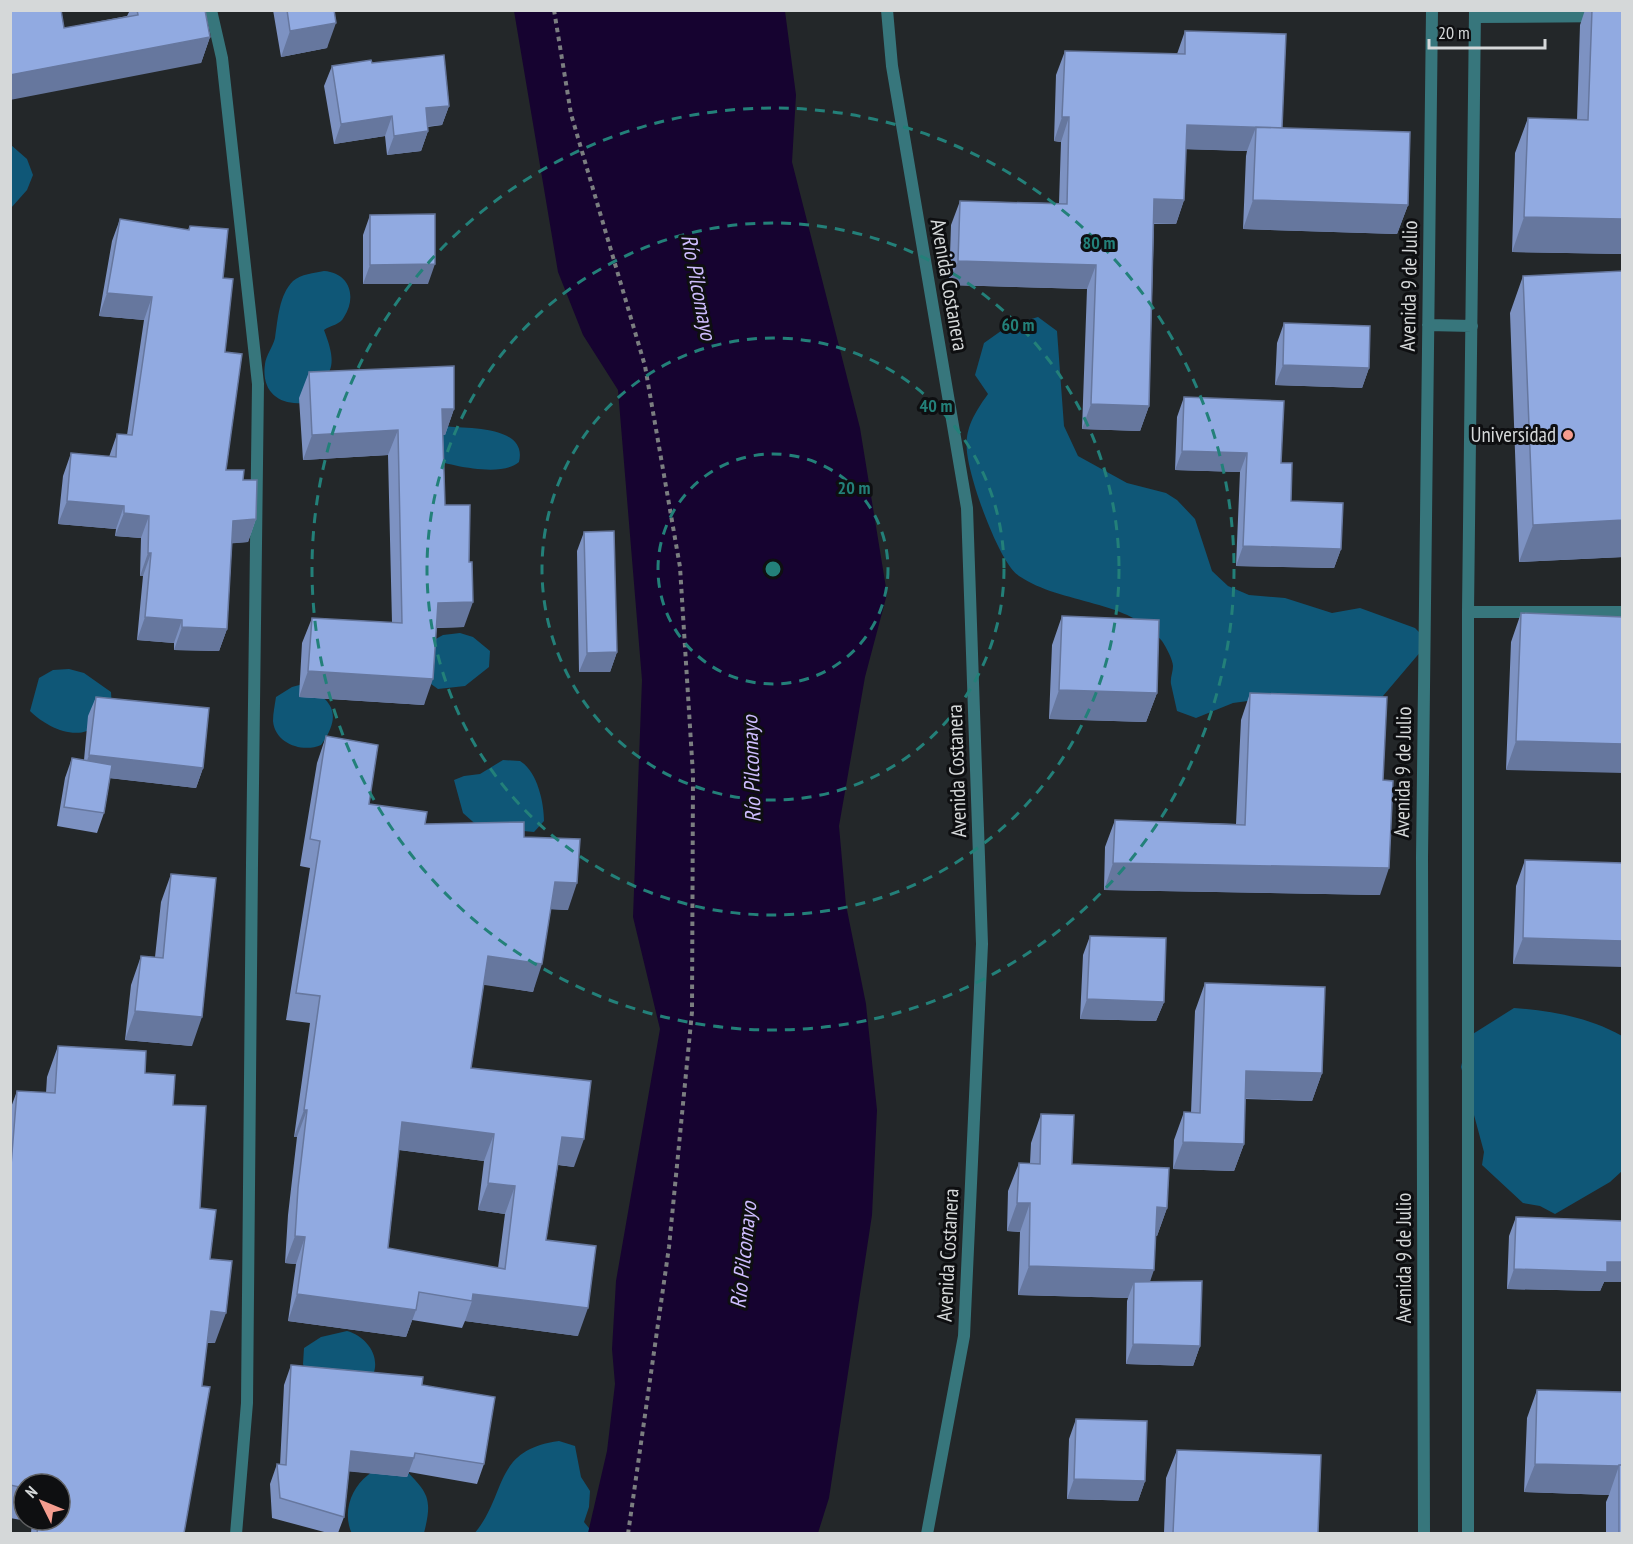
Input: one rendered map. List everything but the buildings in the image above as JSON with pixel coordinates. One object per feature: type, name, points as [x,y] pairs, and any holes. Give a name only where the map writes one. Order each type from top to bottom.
[{"type":"street","points":[[211,10],[222,58],[258,384],[247,1403],[237,1533]]},
{"type":"street","name":"Avenida Costanera","points":[[887,10],[892,66],[967,508],[982,944],[964,1336],[927,1533]]},
{"type":"street","name":"Avenida 9 de Julio","points":[[1424,1533],[1422,858],[1432,10]]},
{"type":"street","points":[[1468,1533],[1468,612],[1475,14],[1623,16]]},
{"type":"street","points":[[1428,326],[1472,326]]},
{"type":"street","points":[[1468,612],[1623,612]]},
{"type":"path","points":[[554,10],[571,114],[645,366],[680,567],[693,775],[692,1012],[669,1247],[628,1533]]},
{"type":"shaded area","points":[[11,145],[27,159],[33,175],[27,190],[11,208]]},
{"type":"shaded area","points":[[324,271],[340,276],[349,287],[348,309],[340,322],[324,330],[331,355],[330,371],[302,403],[286,402],[279,399],[269,389],[264,374],[266,361],[275,338],[282,300],[293,281],[308,274]]},
{"type":"shaded area","points":[[1038,317],[1057,331],[1064,426],[1078,456],[1127,483],[1166,493],[1177,500],[1195,519],[1212,571],[1228,586],[1249,595],[1285,598],[1332,613],[1360,608],[1415,628],[1421,634],[1422,650],[1377,703],[1277,697],[1233,703],[1196,718],[1177,711],[1171,684],[1172,660],[1162,641],[1148,627],[1114,610],[1036,585],[1012,570],[993,535],[978,496],[968,460],[967,439],[973,418],[988,394],[975,375],[984,343],[1008,326]]},
{"type":"shaded area","points":[[444,426],[494,431],[505,435],[514,441],[519,450],[519,462],[511,467],[488,470],[461,467],[427,458]]},
{"type":"shaded area","points":[[460,633],[473,637],[490,651],[489,667],[465,686],[438,689],[431,684],[432,641],[443,635]]},
{"type":"shaded area","points":[[69,669],[84,673],[111,692],[112,709],[94,727],[80,733],[56,728],[42,721],[30,711],[39,678],[53,670]]},
{"type":"shaded area","points":[[303,684],[328,702],[333,716],[332,725],[321,745],[306,748],[284,741],[275,729],[273,721],[276,697],[292,687]]},
{"type":"shaded area","points":[[503,760],[520,761],[535,779],[543,805],[544,821],[534,832],[513,830],[490,837],[463,813],[454,780],[480,774]]},
{"type":"shaded area","points":[[1514,1008],[1570,1016],[1609,1029],[1622,1036],[1622,1171],[1610,1182],[1555,1214],[1540,1206],[1523,1203],[1482,1165],[1484,1152],[1461,1067],[1468,1037]]},
{"type":"shaded area","points":[[347,1331],[360,1337],[370,1348],[375,1361],[373,1375],[306,1373],[303,1364],[304,1348],[321,1337]]},
{"type":"shaded area","points":[[559,1441],[575,1446],[581,1477],[590,1491],[589,1507],[584,1522],[593,1533],[474,1534],[485,1519],[504,1476],[512,1464],[522,1454],[538,1446]]},
{"type":"shaded area","points":[[399,1463],[416,1481],[428,1501],[424,1533],[352,1534],[348,1510],[357,1487],[371,1473]]},
{"type":"water","name":"Río Pilcomayo","points":[[514,11],[785,11],[796,95],[792,162],[860,428],[887,594],[865,677],[839,826],[846,905],[866,1004],[877,1110],[872,1215],[829,1498],[818,1533],[588,1533],[607,1451],[615,1384],[612,1349],[616,1281],[660,1029],[633,917],[642,680],[618,390],[583,335],[558,272]]},
{"type":"place","name":"Universidad","points":[[1568,435]]}]
